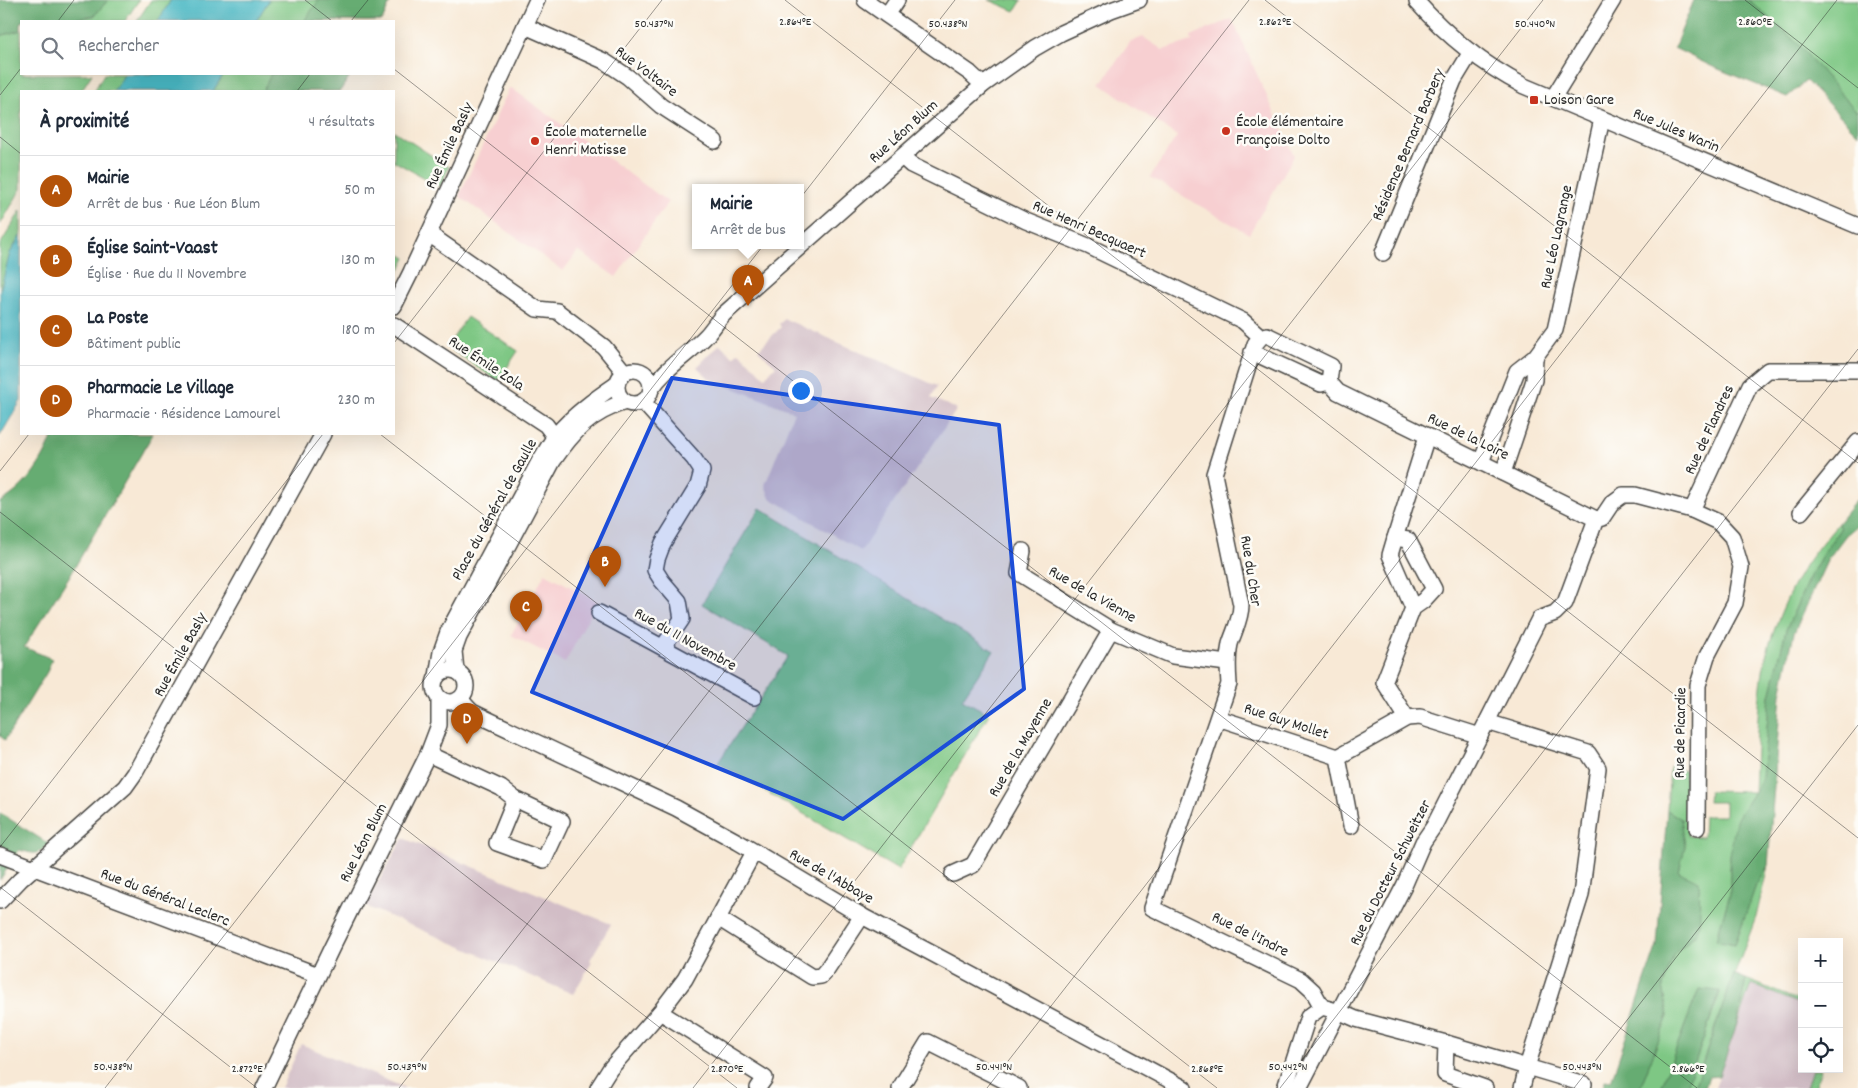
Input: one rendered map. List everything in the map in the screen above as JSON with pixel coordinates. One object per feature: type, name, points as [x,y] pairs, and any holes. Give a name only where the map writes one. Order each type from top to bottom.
[{"type":"street","name":"Rue Émile Basly","points":[[395,304],[537,0]]},
{"type":"street","points":[[865,0],[970,73],[983,85]]},
{"type":"street","points":[[887,15],[897,0]]},
{"type":"street","name":"Rue Léon Blum","points":[[804,244],[983,85],[1034,48],[1061,33],[1103,13],[1139,0]]},
{"type":"street","points":[[1553,98],[1613,0]]},
{"type":"street","name":"Rue Jules Warin","points":[[1414,1],[1438,26],[1489,66],[1514,80],[1602,119],[1858,226]]},
{"type":"street","name":"Rue Voltaire","points":[[525,26],[604,61],[628,77],[661,106],[715,141]]},
{"type":"street","name":"Résidence Bernard Barbery","points":[[1383,253],[1454,80],[1472,52]]},
{"type":"street","name":"Rue Léo Lagrange","points":[[1481,462],[1517,371],[1535,357],[1555,330],[1602,119]]},
{"type":"street","name":"Rue Henri Becquaert","points":[[902,157],[912,165],[1026,221],[1088,246],[1243,321],[1261,337]]},
{"type":"street","points":[[429,234],[536,309],[557,311],[604,347],[621,378]]},
{"type":"street","name":"Rue Léon Blum","points":[[651,389],[662,374],[708,334],[716,322],[798,249]]},
{"type":"street","name":"Rue Léon Blum","points":[[644,373],[656,368],[704,327],[716,322]]},
{"type":"street","name":"Rue Émile Zola","points":[[395,327],[546,425],[555,436]]},
{"type":"street","points":[[1252,352],[1255,344],[1261,337],[1267,335],[1331,366],[1329,382]]},
{"type":"street","name":"Rue de la Loire","points":[[1252,352],[1321,384],[1329,382],[1338,392],[1596,519]]},
{"type":"street","name":"Rue du Cher","points":[[1152,908],[1229,684],[1227,663],[1231,643],[1241,614],[1241,606],[1214,474],[1252,352]]},
{"type":"street","points":[[1503,473],[1534,380],[1535,357]]},
{"type":"street","points":[[631,370],[644,373],[651,383],[650,394],[643,402],[631,404],[625,402],[617,391],[621,378],[631,370]]},
{"type":"street","name":"Rue de Flandres","points":[[1692,510],[1750,386],[1768,370],[1858,370]]},
{"type":"street","name":"Place du Général de Gaulle","points":[[437,676],[441,652],[448,632],[539,462],[555,436],[578,412],[621,378]]},
{"type":"street","name":"Place du Général de Gaulle","points":[[456,671],[454,651],[459,638],[553,461],[566,442],[586,421],[604,409],[625,402]]},
{"type":"street","points":[[643,402],[694,459],[702,471],[698,486],[663,543],[656,559],[655,570],[679,601],[682,619],[663,647]]},
{"type":"street","name":"Rue Émile Basly","points":[[0,901],[20,880],[36,868],[125,787],[135,773],[323,435]]},
{"type":"street","points":[[1413,608],[1390,555],[1427,436]]},
{"type":"street","points":[[1801,512],[1858,442]]},
{"type":"street","name":"Rue de Picardie","points":[[1596,519],[1602,518],[1612,503],[1623,495],[1635,495],[1692,510],[1718,522],[1732,536],[1741,567],[1735,603],[1706,656],[1698,685],[1697,828]]},
{"type":"street","name":"Rue du Docteur Schweitzer","points":[[1299,1088],[1340,1012],[1404,886],[1423,842],[1434,826],[1539,619],[1555,613],[1565,602],[1596,519]]},
{"type":"street","points":[[1395,538],[1408,540],[1434,589],[1423,601],[1413,608],[1384,682],[1406,718],[1420,717],[1480,736]]},
{"type":"street","name":"Rue de la Vienne","points":[[1023,551],[1019,573],[1111,630],[1173,656],[1227,663]]},
{"type":"street","name":"Rue du 11 Novembre","points":[[600,613],[754,697]]},
{"type":"street","name":"Rue de la Mayenne","points":[[953,874],[973,865],[1111,630]]},
{"type":"street","points":[[446,670],[456,671],[462,676],[466,684],[465,692],[458,701],[450,703],[439,699],[433,688],[437,676],[446,670]]},
{"type":"street","name":"Rue Léon Blum","points":[[439,699],[439,725]]},
{"type":"street","name":"Rue Léon Blum","points":[[264,1088],[428,754],[439,725],[458,701]]},
{"type":"street","name":"Rue de l'Abbaye","points":[[458,701],[472,712],[676,808],[862,916],[1184,1088]]},
{"type":"street","name":"Rue Guy Mollet","points":[[1218,718],[1338,758],[1406,718]]},
{"type":"street","points":[[1487,722],[1588,753],[1598,768],[1581,895],[1522,1088]]},
{"type":"street","points":[[428,754],[501,788],[515,799],[562,821],[544,860],[497,843],[515,799]]},
{"type":"street","points":[[1338,758],[1351,826]]},
{"type":"street","points":[[598,1088],[610,1069],[660,1012],[685,979],[754,852]]},
{"type":"street","name":"Rue du Général Leclerc","points":[[0,855],[318,975]]},
{"type":"street","name":"Rue de l'Indre","points":[[1152,908],[1301,980],[1313,991],[1322,1007]]},
{"type":"street","points":[[718,918],[812,977],[820,976],[827,969],[862,916]]},
{"type":"street","points":[[1285,1088],[1308,1018],[1322,1007],[1356,1019],[1446,1043],[1584,1084],[1583,1088]]},
{"type":"street","points":[[660,1012],[765,1078],[758,1088]]},
{"type":"street","points":[[900,1088],[928,1042],[1020,1088]]},
{"type":"street","points":[[1446,1043],[1445,1074],[1486,1088]]},
{"type":"highlighted area","points":[[672,378],[999,425],[1024,689],[843,819],[532,692]]},
{"type":"shaded area","name":"École élémentaire Françoise Dolto","points":[[1232,19],[1294,156],[1249,234],[1150,177],[1177,136],[1101,84],[1131,41],[1143,37],[1163,50],[1192,41],[1191,36]]},
{"type":"shaded area","name":"École maternelle Henri Matisse","points":[[510,87],[668,202],[616,277],[578,251],[563,271],[459,196]]},
{"type":"shaded area","points":[[785,319],[937,386],[931,398],[957,409],[861,551],[770,498],[765,485],[794,412],[710,379],[697,367],[720,344],[733,357],[739,352],[765,377],[776,366],[758,350],[781,327],[779,324]]},
{"type":"shaded area","points":[[545,573],[597,601],[565,663],[511,635]]},
{"type":"shaded area","points":[[403,838],[611,924],[573,994],[365,906]]},
{"type":"shaded area","points":[[1751,984],[1798,1003],[1798,1073],[1811,1073],[1806,1088],[1715,1088]]},
{"type":"shaded area","points":[[301,1044],[405,1088],[281,1088]]},
{"type":"green space","points":[[0,0],[108,0],[94,16],[67,20],[20,20],[20,30],[0,36]]},
{"type":"green space","points":[[108,0],[139,0],[126,20],[67,20],[94,16]]},
{"type":"green space","points":[[151,0],[171,0],[159,20],[138,20]]},
{"type":"green space","points":[[269,0],[391,0],[382,20],[257,20]]},
{"type":"green space","points":[[319,0],[391,0],[382,20],[305,20]]},
{"type":"green space","points":[[989,0],[1022,0],[1015,11]]},
{"type":"green space","points":[[1694,0],[1749,0],[1796,42],[1858,113],[1858,134],[1806,81],[1787,97],[1711,66],[1674,48]]},
{"type":"green space","points":[[1749,0],[1858,0],[1858,113],[1796,42]]},
{"type":"green space","points":[[20,30],[20,75],[91,75],[82,90],[20,90],[20,191],[0,225],[0,36]]},
{"type":"green space","points":[[103,75],[124,75],[114,90],[95,90]]},
{"type":"green space","points":[[223,75],[350,75],[341,90],[214,90]]},
{"type":"green space","points":[[271,75],[350,75],[341,90],[263,90]]},
{"type":"green space","points":[[395,132],[449,167],[440,187],[395,162]]},
{"type":"green space","points":[[20,212],[20,237],[10,253],[0,291],[0,245]]},
{"type":"green space","points":[[395,252],[406,258],[395,279]]},
{"type":"green space","points":[[467,317],[518,351],[498,381],[447,347]]},
{"type":"green space","points":[[53,435],[152,435],[69,577],[24,647],[52,659],[47,672],[5,740],[0,736],[0,502],[9,497],[25,482],[39,464]]},
{"type":"green space","points":[[1858,498],[1858,525],[1846,535],[1828,559],[1794,633],[1781,694],[1768,866],[1756,885],[1735,944],[1716,940],[1730,894],[1730,855],[1736,820],[1762,779],[1770,696],[1786,630],[1808,580],[1840,529],[1838,523]]},
{"type":"green space","points":[[760,508],[994,651],[962,699],[989,714],[898,870],[718,763],[788,656],[702,604]]},
{"type":"green space","points":[[1838,523],[1840,529],[1808,580],[1786,630],[1770,696],[1762,779],[1754,792],[1760,697],[1769,644],[1782,610],[1797,579],[1821,543]]},
{"type":"green space","points":[[1670,767],[1685,771],[1685,791],[1690,791],[1688,836],[1703,837],[1704,816],[1725,816],[1725,802],[1708,802],[1709,791],[1754,792],[1730,855],[1730,894],[1716,940],[1735,944],[1756,885],[1768,866],[1756,917],[1694,1088],[1686,1088],[1720,992],[1699,989],[1661,1088],[1640,1088],[1668,1016],[1663,986],[1674,954],[1697,933],[1679,872],[1685,846],[1681,819],[1667,810]]},
{"type":"green space","points":[[1667,810],[1681,819],[1685,846],[1679,872],[1699,881],[1700,917],[1697,933],[1674,954],[1663,986],[1668,1016],[1640,1088],[1603,1088],[1605,1080],[1611,1081],[1657,945]]},
{"type":"green space","points":[[0,813],[49,844],[42,851],[36,853],[19,850],[0,880]]},
{"type":"green space","points":[[1734,974],[1746,979],[1735,1030],[1719,1076],[1709,1077],[1705,1088],[1694,1088]]},
{"type":"green space","points":[[1746,979],[1798,1000],[1798,1003],[1751,984],[1735,1030]]},
{"type":"green space","points":[[1699,989],[1720,991],[1686,1088],[1661,1088]]},
{"type":"green space","points":[[1811,1073],[1820,1073],[1815,1088],[1806,1088]]},
{"type":"water","points":[[171,0],[269,0],[257,20],[159,20]]},
{"type":"water","points":[[124,75],[223,75],[214,90],[114,90]]},
{"type":"water","points":[[20,237],[20,403],[0,436],[0,291],[10,253]]},
{"type":"place","name":"Loison Gare","points":[[1534,100]]},
{"type":"place","name":"École élémentaire Françoise Dolto","points":[[1226,131]]},
{"type":"place","name":"École maternelle Henri Matisse","points":[[535,141]]},
{"type":"place","name":"Mairie","points":[[748,306]]},
{"type":"place","name":"Église Saint-Vaast","points":[[605,587]]},
{"type":"place","name":"La Poste","points":[[526,632]]},
{"type":"place","name":"Pharmacie Le Village","points":[[467,744]]}]
